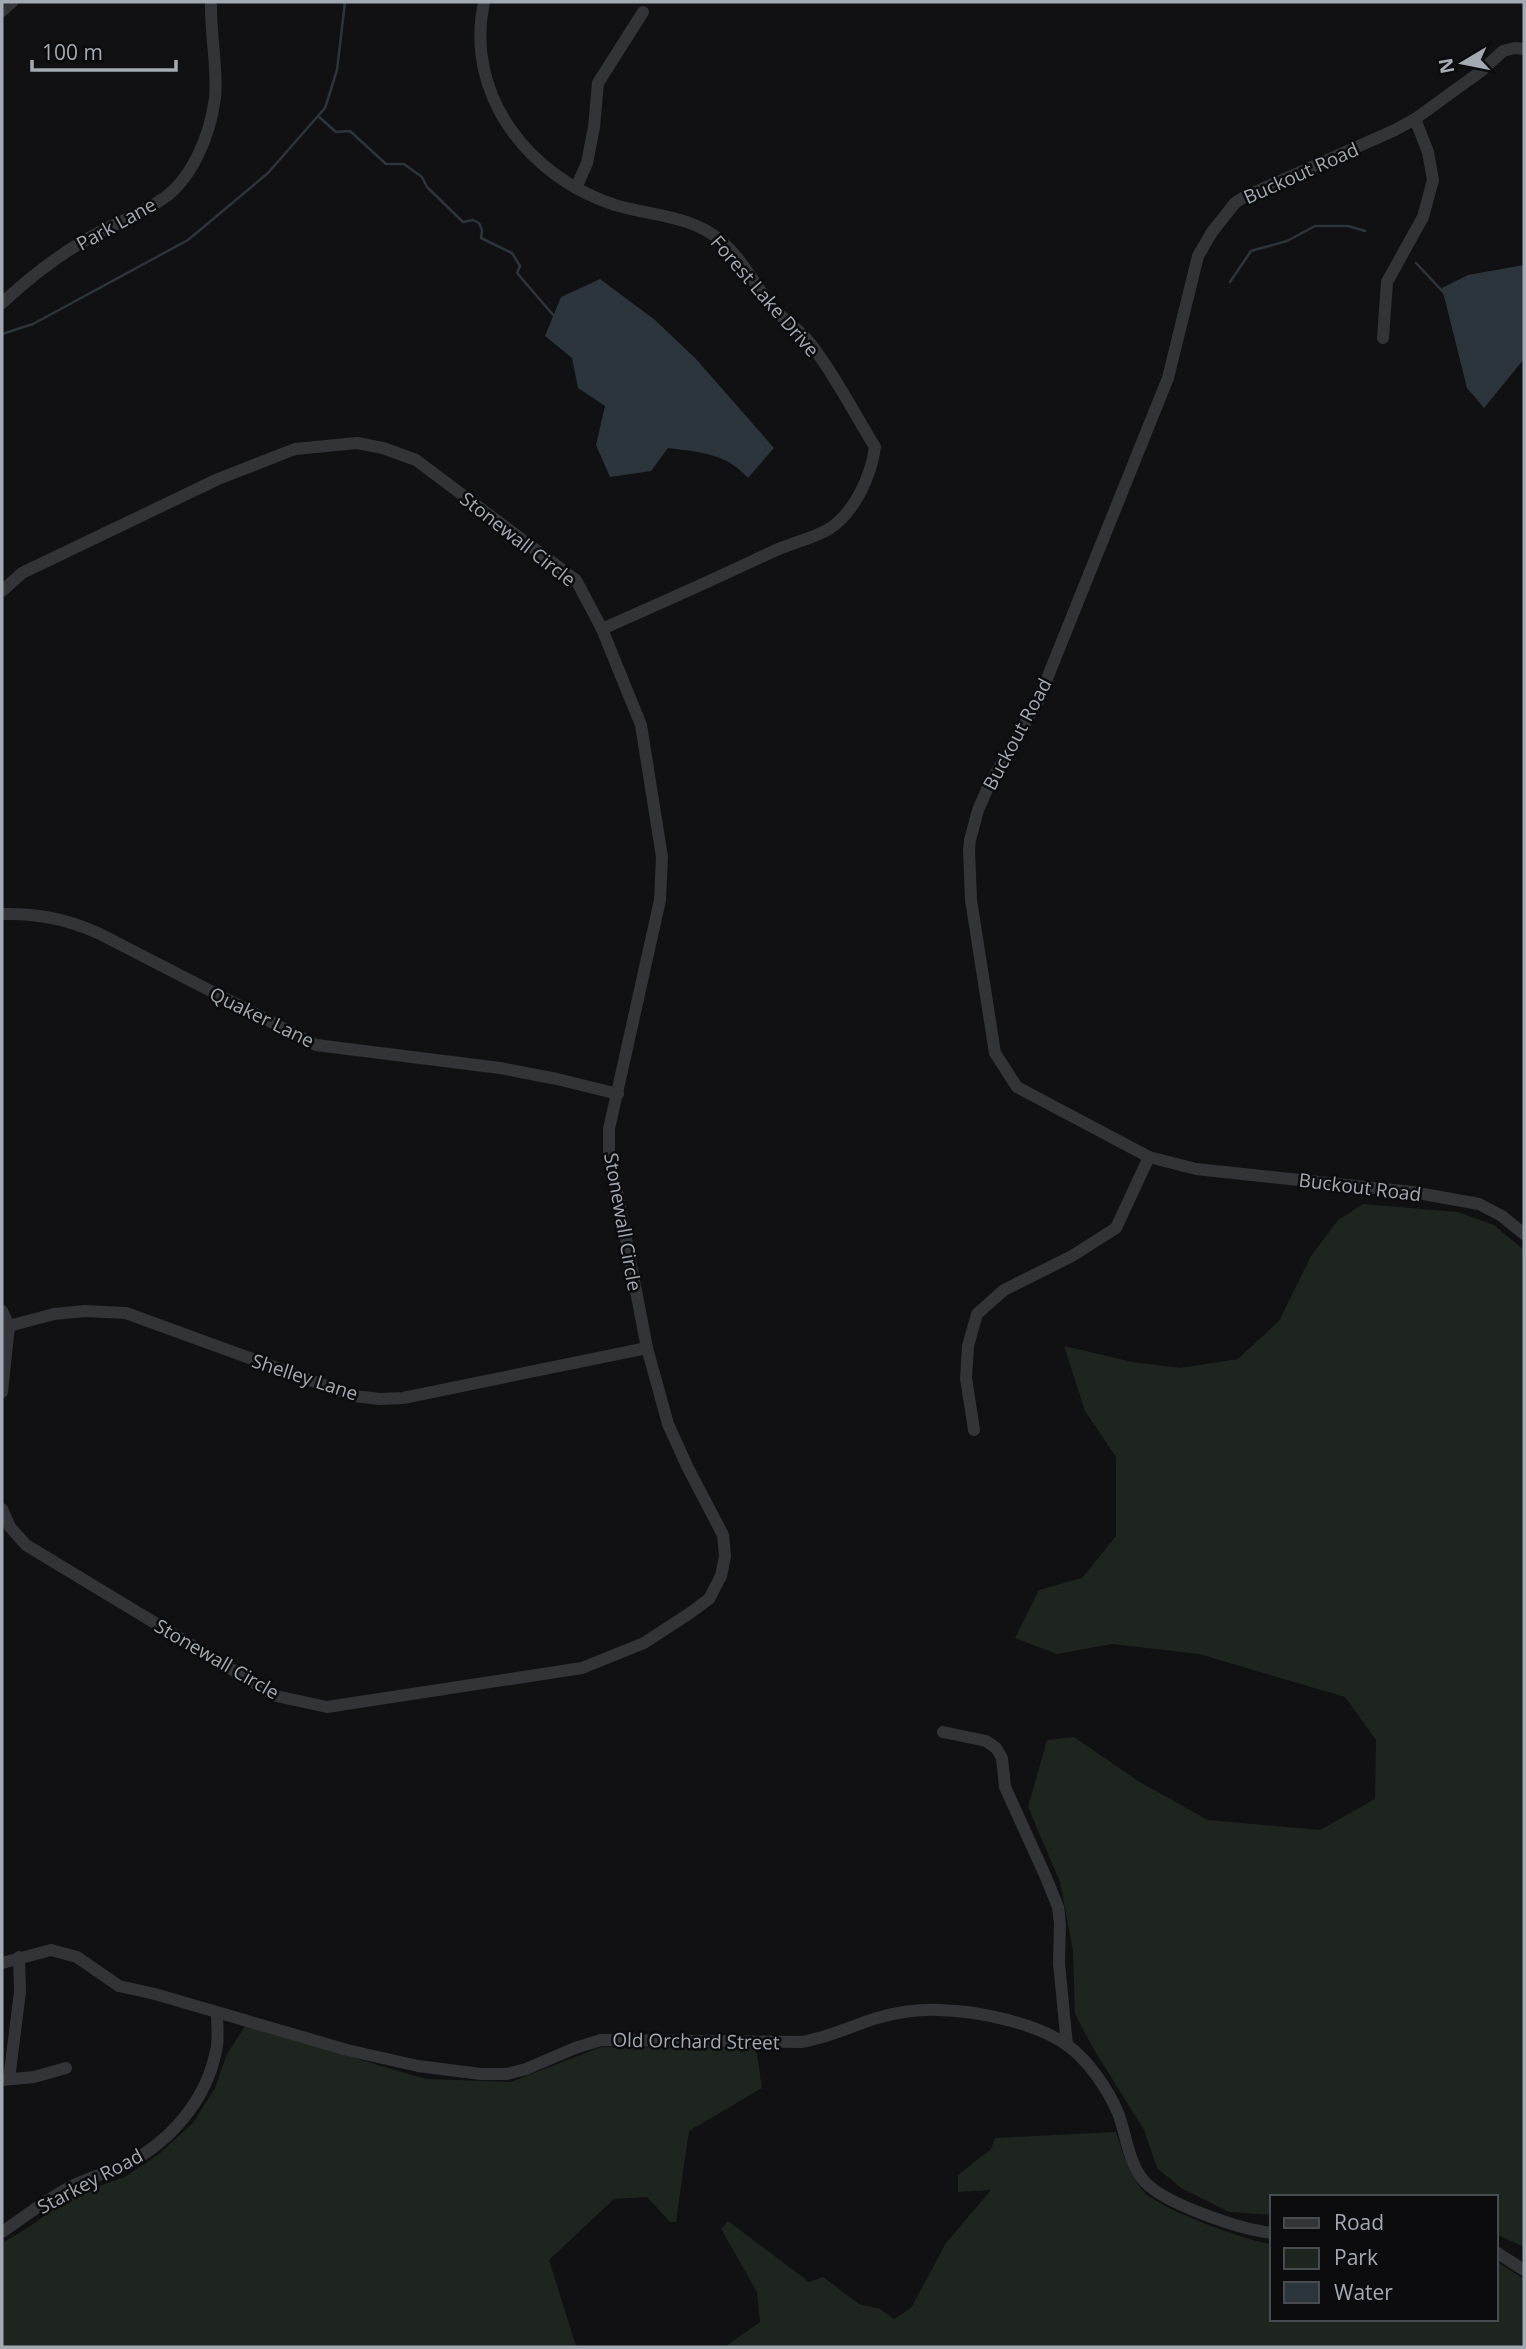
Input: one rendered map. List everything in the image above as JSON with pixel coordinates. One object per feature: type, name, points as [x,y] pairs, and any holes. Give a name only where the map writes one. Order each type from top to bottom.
[{"type":"street","points":[[2,11],[12,2]]},
{"type":"street","name":"Park Lane","points":[[2,303],[48,264],[83,241],[160,201],[172,191],[196,160],[211,121],[215,94],[211,2]]},
{"type":"street","name":"Forest Lake Drive","points":[[484,2],[481,17],[486,76],[497,107],[513,134],[533,158],[576,188],[615,205],[704,228],[722,242],[774,309],[809,342],[876,447],[872,470],[863,487],[846,513],[829,529],[780,548],[602,629]]},
{"type":"street","points":[[576,188],[587,163],[598,83],[643,12]]},
{"type":"street","name":"Buckout Road","points":[[1524,49],[1503,51],[1480,72],[1415,119],[1395,130],[1244,197],[1235,203],[1212,232],[1198,256],[1164,388],[1038,701],[989,785],[978,810],[968,850],[971,900],[995,1053],[1017,1087],[1149,1157],[1196,1169],[1412,1192],[1479,1204],[1493,1210],[1524,1234]]},
{"type":"street","points":[[1383,338],[1387,282],[1423,217],[1433,180],[1428,152],[1415,119]]},
{"type":"street","name":"Stonewall Circle","points":[[2,592],[22,573],[218,479],[295,449],[357,443],[383,448],[416,460],[576,580],[602,629],[641,725],[662,856],[660,900],[609,1129],[609,1151],[647,1348],[668,1424],[723,1535],[725,1556],[721,1576],[709,1599],[653,1638],[582,1668],[327,1707],[276,1696],[26,1545],[10,1527],[2,1509]]},
{"type":"street","name":"Quaker Lane","points":[[2,915],[30,913],[72,922],[316,1045],[500,1068],[618,1094]]},
{"type":"street","points":[[974,1430],[966,1378],[968,1346],[977,1314],[1004,1290],[1072,1256],[1116,1228],[1149,1157]]},
{"type":"street","points":[[2,1311],[9,1326],[2,1392]]},
{"type":"street","name":"Shelley Lane","points":[[9,1326],[54,1314],[96,1311],[126,1313],[354,1396],[380,1399],[403,1398],[647,1348]]},
{"type":"street","points":[[943,1732],[986,1741],[996,1748],[1002,1758],[1005,1787],[1058,1908],[1059,1963],[1067,2045]]},
{"type":"street","name":"Old Orchard Street","points":[[2,1963],[51,1950],[77,1957],[119,1986],[347,2050],[406,2064],[494,2075],[526,2069],[601,2040],[801,2042],[827,2038],[876,2018],[920,2010],[970,2012],[996,2017],[1053,2037],[1081,2057],[1111,2099],[1122,2124],[1135,2169],[1153,2189],[1233,2224],[1270,2233]]},
{"type":"street","points":[[19,1957],[20,1992],[6,2079],[34,2077],[66,2068]]},
{"type":"street","name":"Starkey Road","points":[[2,2232],[70,2187],[145,2154],[170,2134],[196,2104],[209,2076],[217,2049],[217,2013]]},
{"type":"street","points":[[1498,2253],[1524,2270]]},
{"type":"green space","points":[[1363,1204],[1458,1212],[1494,1225],[1524,1250],[1524,2247],[1498,2235],[1498,2195],[1270,2195],[1270,2215],[1229,2212],[1181,2188],[1157,2168],[1144,2130],[1075,2014],[1073,1951],[1060,1882],[1028,1807],[1047,1740],[1074,1737],[1138,1781],[1208,1820],[1320,1830],[1375,1799],[1376,1740],[1345,1697],[1199,1654],[1112,1644],[1057,1654],[1015,1638],[1039,1590],[1082,1578],[1116,1536],[1116,1457],[1085,1411],[1064,1346],[1132,1362],[1180,1368],[1238,1359],[1279,1321],[1311,1256],[1338,1220]]},
{"type":"green space","points":[[245,2026],[426,2079],[511,2082],[601,2047],[756,2048],[762,2088],[689,2131],[676,2222],[670,2222],[647,2197],[614,2199],[549,2260],[578,2347],[2,2347],[2,2243],[73,2195],[125,2177],[159,2154],[193,2123],[215,2088],[227,2054]]},
{"type":"green space","points":[[1116,2132],[1133,2177],[1152,2198],[1204,2223],[1270,2244],[1270,2321],[1498,2321],[1498,2262],[1524,2279],[1524,2347],[725,2347],[760,2322],[757,2292],[721,2229],[728,2221],[809,2282],[823,2277],[859,2304],[880,2309],[894,2319],[911,2308],[946,2243],[991,2190],[958,2192],[958,2175],[991,2149],[995,2138]]},
{"type":"water","points":[[1524,265],[1524,359],[1484,408],[1467,388],[1442,288],[1468,275]]},
{"type":"water","points":[[600,279],[655,320],[696,359],[774,448],[748,478],[731,463],[711,455],[668,448],[651,471],[610,477],[596,445],[605,406],[578,388],[572,358],[545,336],[561,297]]},
{"type":"waterway","points":[[2,334],[33,324],[188,240],[268,173],[325,108],[337,70],[345,2]]},
{"type":"waterway","points":[[318,116],[336,132],[350,131],[386,164],[404,164],[422,177],[427,187],[463,222],[473,220],[479,223],[481,238],[512,253],[520,266],[517,273],[554,316]]},
{"type":"waterway","points":[[1230,282],[1251,251],[1287,241],[1315,226],[1348,226],[1365,231]]},
{"type":"waterway","points":[[1416,263],[1445,294]]}]
